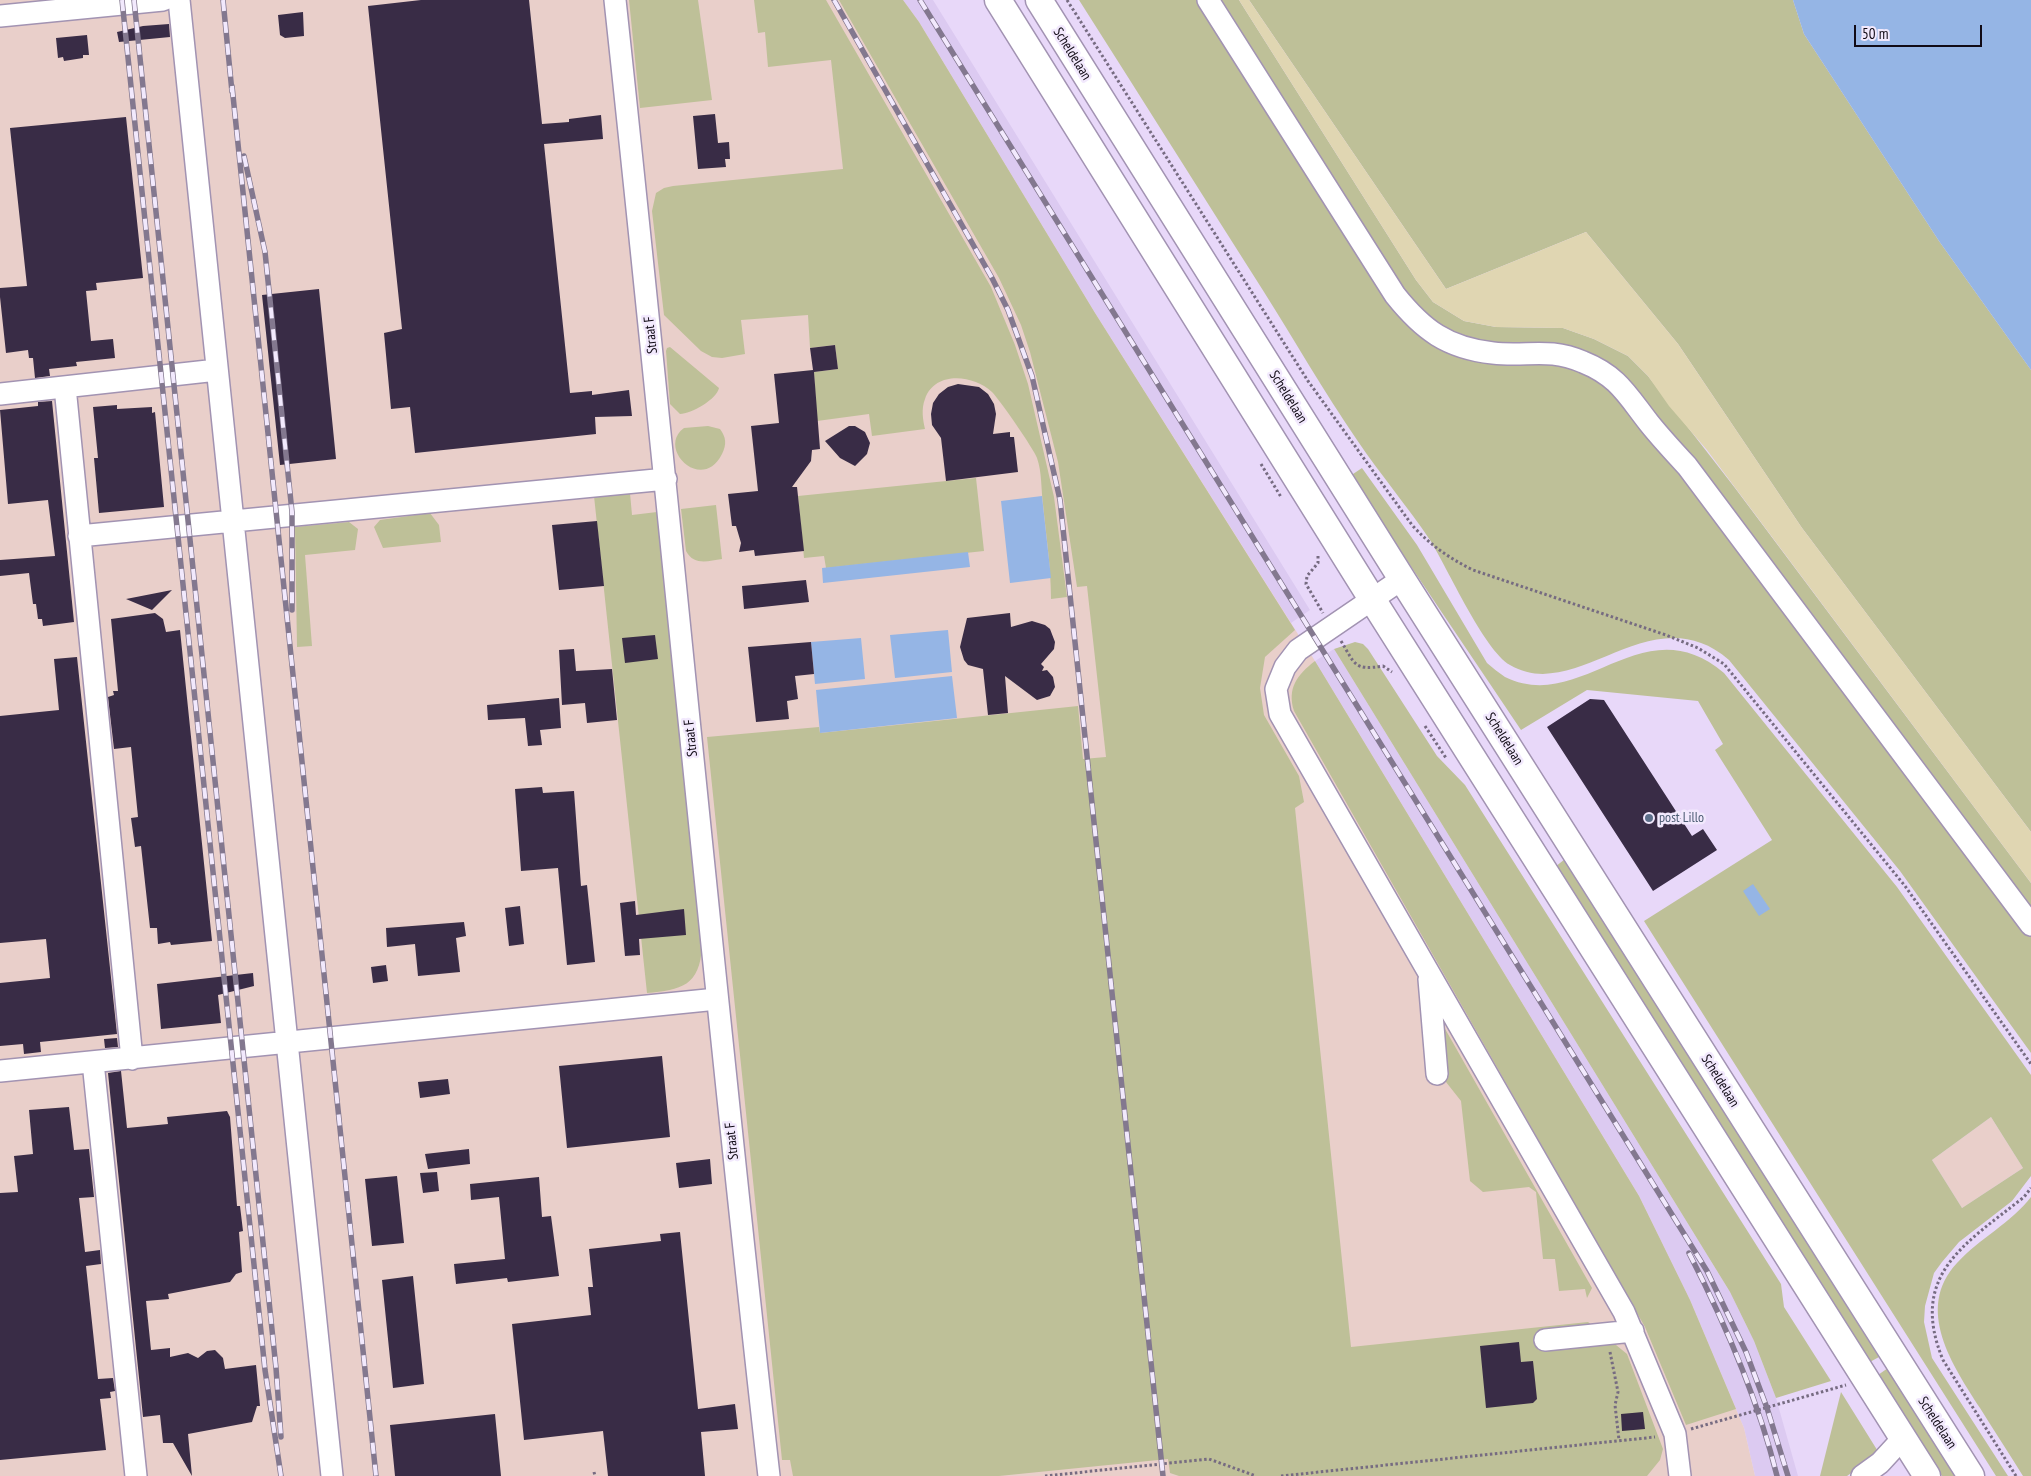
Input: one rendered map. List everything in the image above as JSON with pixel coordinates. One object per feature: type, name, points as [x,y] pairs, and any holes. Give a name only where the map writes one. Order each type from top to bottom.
[{"type":"main road","points":[[998,0],[1372,599],[1927,1476]]},
{"type":"main road","name":"Scheldelaan","points":[[1039,0],[1402,579],[1971,1476]]},
{"type":"street","points":[[0,16],[163,0]]},
{"type":"street","points":[[179,0],[332,1476]]},
{"type":"street","name":"Straat F","points":[[615,0],[666,479],[717,999],[770,1476]]},
{"type":"street","points":[[1208,0],[1395,295],[1415,320],[1438,337],[1456,345],[1494,353],[1558,353],[1584,362],[1612,377],[1628,392],[1648,422],[1687,466],[2031,925]]},
{"type":"street","points":[[0,394],[217,370]]},
{"type":"street","points":[[65,387],[132,1059]]},
{"type":"street","points":[[79,536],[666,479]]},
{"type":"street","points":[[1402,579],[1298,650],[1285,667],[1276,688],[1280,714],[1620,1303],[1633,1331],[1665,1435],[1680,1476]]},
{"type":"street","points":[[1428,971],[1437,1074]]},
{"type":"street","points":[[0,1072],[717,999]]},
{"type":"street","points":[[93,1062],[136,1476]]},
{"type":"street","points":[[1545,1340],[1633,1331]]},
{"type":"street","points":[[1862,1476],[1884,1469],[1903,1438]]},
{"type":"path","name":"Scheldelaan","points":[[1067,0],[1308,382],[1401,510],[1429,544],[1473,570],[1666,635],[1698,648],[1724,664],[1905,886],[2031,1064]]},
{"type":"path","points":[[2016,1476],[1943,1360],[1936,1344],[1931,1310],[1936,1284],[1952,1257],[1962,1246],[2024,1197],[2031,1188]]},
{"type":"path","points":[[1600,1334],[1608,1343],[1618,1392],[1615,1405],[1619,1440]]},
{"type":"path","points":[[1718,1423],[1805,1397]]},
{"type":"path","points":[[1281,1476],[1665,1435]]},
{"type":"path","points":[[1044,1476],[1209,1459],[1256,1476]]},
{"type":"shaded area","points":[[0,0],[903,0],[919,22],[1095,313],[1315,661],[1639,1196],[1690,1300],[1744,1428],[1755,1476],[0,1476]]},
{"type":"shaded area","points":[[903,0],[933,0],[1310,610],[1291,623],[1095,313],[919,22]]},
{"type":"shaded area","points":[[1334,649],[1730,1292],[1754,1341],[1776,1398],[1798,1476],[1755,1476],[1744,1428],[1690,1300],[1639,1196],[1315,661]]},
{"type":"shaded area","points":[[1991,1117],[2023,1168],[1962,1208],[1932,1160]]},
{"type":"green space","points":[[629,0],[698,0],[712,100],[640,108]]},
{"type":"green space","points":[[754,0],[826,0],[991,287],[1015,345],[1028,384],[1054,497],[1067,597],[1051,599],[1039,463],[1002,404],[984,386],[966,379],[956,378],[937,383],[925,399],[923,414],[925,429],[872,436],[869,414],[817,421],[814,372],[838,369],[835,345],[810,348],[808,315],[741,320],[745,354],[722,358],[712,357],[701,351],[664,315],[652,211],[656,193],[664,188],[673,186],[843,169],[831,60],[768,67],[765,32],[758,33]]},
{"type":"green space","points":[[839,0],[903,0],[919,22],[1095,313],[1295,630],[1265,657],[1260,688],[1264,715],[1299,776],[1304,802],[1295,808],[1351,1347],[1588,1322],[1627,1354],[1663,1449],[1660,1460],[1647,1476],[1179,1476],[1170,1473],[1168,1459],[999,1476],[793,1476],[790,1460],[782,1460],[707,737],[819,727],[820,733],[1078,706],[1083,759],[1106,757],[1087,586],[1077,587],[1058,462],[1030,352],[1021,325],[999,278]]},
{"type":"green space","points":[[1079,0],[1239,0],[1416,280],[1433,302],[1464,321],[1496,327],[1563,328],[1594,339],[1628,356],[1648,376],[1735,488],[2031,883],[2031,1053],[1900,871],[1729,660],[1700,643],[1671,638],[1643,643],[1562,672],[1536,674],[1510,665],[1500,657],[1478,627],[1430,540],[1345,422]]},
{"type":"green space","points":[[1249,0],[1793,0],[1804,34],[1939,241],[2031,370],[2031,832],[1802,528],[1678,344],[1586,232],[1446,289]]},
{"type":"green space","points":[[670,347],[719,388],[714,397],[697,409],[680,414],[670,404],[666,351]]},
{"type":"green space","points":[[708,426],[720,429],[725,438],[725,447],[713,465],[704,470],[694,469],[685,464],[678,456],[675,446],[677,436],[684,428]]},
{"type":"green space","points":[[1362,468],[1417,545],[1487,663],[1505,677],[1533,685],[1561,683],[1639,654],[1666,650],[1694,655],[1724,673],[1897,887],[2031,1075],[2031,1176],[2012,1201],[1959,1242],[1942,1262],[1934,1273],[1925,1306],[1924,1322],[1932,1358],[2008,1476],[1996,1476],[1644,921],[1772,840],[1715,750],[1723,744],[1698,701],[1587,690],[1521,730],[1350,476]],"holes":[[[1991,1117],[2023,1168],[1962,1208],[1932,1160]]]},
{"type":"green space","points":[[976,478],[984,551],[826,568],[824,556],[804,558],[798,496]]},
{"type":"green space","points":[[630,493],[632,515],[657,512],[702,946],[697,970],[693,978],[679,987],[670,990],[647,993],[594,496]]},
{"type":"green space","points":[[716,505],[722,559],[697,561],[689,556],[686,551],[681,509]]},
{"type":"green space","points":[[430,513],[439,525],[441,542],[383,548],[374,527],[380,520]]},
{"type":"green space","points":[[349,522],[358,529],[355,550],[305,555],[312,646],[297,647],[295,527]]},
{"type":"green space","points":[[1355,642],[1363,644],[1368,649],[1437,756],[1465,785],[1781,1284],[1784,1307],[1831,1381],[1776,1398],[1754,1341],[1730,1292],[1334,649]]},
{"type":"green space","points":[[1315,661],[1639,1196],[1690,1300],[1736,1409],[1686,1425],[1645,1327],[1294,711],[1292,695],[1295,683],[1303,671]]},
{"type":"green space","points":[[1565,859],[1879,1357],[1868,1363],[1555,867]]},
{"type":"green space","points":[[1440,1020],[1592,1288],[1587,1298],[1585,1289],[1559,1291],[1555,1259],[1543,1259],[1536,1192],[1529,1187],[1483,1192],[1470,1181],[1461,1101],[1446,1082]]},
{"type":"green space","points":[[2031,1197],[2031,1476],[2023,1476],[1959,1374],[1942,1337],[1938,1318],[1939,1299],[1945,1281],[1957,1263],[2014,1215]]},
{"type":"green space","points":[[1888,1368],[1957,1476],[1942,1476],[1878,1375]]},
{"type":"green space","points":[[1841,1392],[1879,1453],[1847,1476],[1820,1476]]},
{"type":"sand","points":[[1239,0],[1249,0],[1446,289],[1586,232],[1678,344],[1802,528],[2031,832],[2031,883],[1707,450],[1669,406],[1648,376],[1628,356],[1594,339],[1563,328],[1496,327],[1464,321],[1433,302],[1416,280]]},
{"type":"water","points":[[1793,0],[2031,0],[2031,370],[1939,241],[1804,34]]},
{"type":"water","points":[[1042,496],[1051,578],[1010,583],[1001,501]]},
{"type":"water","points":[[968,552],[970,567],[823,583],[822,568]]},
{"type":"water","points":[[948,630],[952,672],[895,678],[890,635]]},
{"type":"water","points":[[861,638],[865,679],[815,684],[811,642]]},
{"type":"water","points":[[952,676],[957,718],[820,733],[816,690]]},
{"type":"water","points":[[1753,884],[1770,909],[1759,916],[1743,891]]},
{"type":"building","points":[[421,0],[529,0],[542,124],[569,122],[569,119],[601,115],[603,139],[544,144],[570,393],[592,391],[592,395],[629,390],[632,416],[595,417],[596,434],[415,453],[410,407],[391,409],[384,333],[402,329],[368,6]]},
{"type":"building","points":[[303,12],[304,36],[285,38],[280,35],[278,15]]},
{"type":"building","points":[[169,24],[170,37],[119,42],[117,32],[143,26]]},
{"type":"building","points":[[87,35],[89,55],[83,55],[83,58],[64,61],[63,57],[58,58],[56,38]]},
{"type":"building","points":[[715,114],[718,143],[729,142],[730,159],[725,159],[726,167],[698,169],[693,116]]},
{"type":"building","points":[[126,117],[143,278],[96,283],[97,290],[86,291],[91,341],[113,339],[115,358],[76,362],[77,366],[49,369],[50,376],[35,378],[33,358],[29,358],[28,350],[6,353],[0,297],[0,288],[27,286],[10,128]]},
{"type":"building","points":[[319,289],[336,459],[280,465],[262,295]]},
{"type":"building","points":[[835,345],[838,369],[814,372],[820,449],[812,450],[811,461],[792,487],[797,487],[804,551],[755,556],[754,550],[739,552],[741,543],[736,526],[732,526],[728,494],[758,491],[751,426],[779,423],[774,374],[813,370],[810,348]]},
{"type":"building","points":[[958,384],[979,387],[988,394],[994,404],[996,414],[993,434],[1010,432],[1010,437],[1014,437],[1018,472],[946,481],[941,438],[932,425],[931,414],[933,403],[939,394],[948,387]]},
{"type":"building","points":[[52,401],[74,622],[43,626],[42,619],[38,619],[36,604],[33,604],[29,573],[0,576],[0,560],[55,556],[48,500],[8,504],[0,410],[38,406],[38,402]]},
{"type":"building","points":[[117,405],[117,409],[152,407],[152,413],[155,412],[164,507],[99,513],[94,458],[98,458],[93,407]]},
{"type":"building","points":[[849,426],[855,426],[865,432],[870,443],[867,454],[855,466],[840,458],[825,441]]},
{"type":"building","points":[[597,521],[604,586],[559,590],[552,525]]},
{"type":"building","points":[[806,580],[809,602],[744,609],[742,586]]},
{"type":"building","points":[[172,590],[152,610],[126,599]]},
{"type":"building","points":[[155,613],[163,619],[166,632],[180,630],[212,941],[171,945],[170,942],[158,944],[157,928],[150,928],[141,846],[135,847],[131,818],[138,817],[131,747],[114,749],[108,697],[114,695],[113,691],[118,691],[111,619]]},
{"type":"building","points":[[1010,613],[1011,627],[1032,621],[1045,625],[1050,629],[1055,642],[1054,649],[1041,664],[1044,667],[1042,671],[1047,670],[1053,677],[1055,687],[1050,696],[1037,700],[1005,676],[1008,713],[988,715],[983,669],[968,665],[964,660],[960,647],[967,618]]},
{"type":"building","points":[[655,635],[658,659],[625,663],[622,638]]},
{"type":"building","points":[[811,642],[814,674],[795,676],[798,699],[787,701],[789,719],[756,722],[748,647]]},
{"type":"building","points":[[574,649],[576,671],[612,669],[617,720],[587,723],[585,703],[562,705],[559,650]]},
{"type":"building","points":[[77,657],[117,1034],[40,1042],[41,1052],[24,1054],[23,1044],[0,1046],[0,983],[50,978],[46,939],[0,943],[0,716],[59,710],[54,659]]},
{"type":"building","points":[[559,698],[561,728],[540,730],[542,745],[528,746],[525,718],[488,720],[487,705]]},
{"type":"building","points":[[1590,699],[1604,700],[1692,836],[1703,829],[1717,850],[1653,891],[1547,727]]},
{"type":"building","points":[[542,787],[543,793],[574,791],[581,886],[587,885],[595,962],[567,965],[558,868],[521,871],[515,789]]},
{"type":"building","points":[[635,901],[636,915],[684,909],[686,935],[639,939],[640,955],[625,956],[620,903]]},
{"type":"building","points":[[520,906],[524,944],[509,946],[505,908]]},
{"type":"building","points":[[464,922],[466,936],[456,938],[460,972],[418,976],[415,944],[387,947],[386,928]]},
{"type":"building","points":[[386,965],[388,981],[373,983],[371,967]]},
{"type":"building","points":[[253,973],[254,986],[218,995],[221,1023],[161,1029],[157,984]]},
{"type":"building","points":[[117,1038],[118,1047],[105,1048],[104,1039]]},
{"type":"building","points":[[662,1056],[670,1137],[567,1148],[559,1066]]},
{"type":"building","points":[[121,1071],[127,1128],[168,1124],[167,1117],[227,1111],[230,1117],[237,1206],[240,1206],[243,1231],[239,1232],[242,1272],[236,1274],[230,1282],[168,1294],[169,1299],[146,1301],[151,1350],[170,1348],[170,1357],[188,1353],[198,1358],[207,1351],[215,1350],[223,1358],[225,1369],[256,1365],[260,1406],[257,1406],[252,1422],[188,1434],[192,1476],[173,1443],[163,1443],[160,1415],[143,1417],[108,1073]]},
{"type":"building","points":[[448,1079],[450,1094],[420,1098],[418,1082]]},
{"type":"building","points":[[69,1107],[74,1150],[89,1149],[94,1197],[79,1198],[85,1252],[100,1250],[101,1264],[86,1266],[98,1379],[113,1378],[115,1391],[110,1392],[111,1398],[100,1399],[106,1450],[0,1460],[0,1193],[18,1192],[14,1156],[33,1154],[29,1110]]},
{"type":"building","points":[[469,1149],[470,1164],[428,1169],[425,1154]]},
{"type":"building","points":[[710,1159],[712,1184],[679,1188],[676,1163]]},
{"type":"building","points":[[437,1172],[439,1191],[423,1193],[420,1173]]},
{"type":"building","points":[[397,1176],[404,1243],[372,1246],[365,1179]]},
{"type":"building","points":[[539,1177],[542,1217],[551,1216],[559,1276],[508,1282],[507,1278],[456,1284],[454,1264],[505,1259],[499,1197],[471,1200],[470,1184]]},
{"type":"building","points":[[680,1232],[698,1409],[735,1404],[738,1429],[701,1432],[705,1476],[608,1476],[603,1431],[524,1440],[512,1324],[591,1315],[588,1287],[593,1287],[589,1249],[661,1241],[660,1234]]},
{"type":"building","points":[[413,1276],[424,1384],[393,1388],[382,1280]]},
{"type":"building","points":[[1519,1342],[1521,1362],[1533,1361],[1537,1399],[1533,1403],[1486,1408],[1480,1346]]},
{"type":"building","points":[[1643,1412],[1645,1429],[1622,1431],[1621,1414]]},
{"type":"building","points":[[495,1414],[501,1476],[395,1476],[390,1425]]},
{"type":"railway","points":[[122,0],[265,1370],[281,1476]]},
{"type":"railway","points":[[134,0],[276,1368],[281,1437]]},
{"type":"railway","points":[[223,0],[232,92]]},
{"type":"railway","points":[[834,0],[992,278],[1008,310],[1032,376],[1060,500],[1163,1476]]},
{"type":"railway","points":[[920,0],[1707,1271],[1746,1352],[1767,1408],[1788,1476]]},
{"type":"railway","points":[[232,86],[376,1476]]},
{"type":"railway","points":[[244,156],[265,252],[292,512],[292,610]]},
{"type":"railway","points":[[1689,1253],[1728,1334],[1750,1390],[1777,1476]]},
{"type":"place","name":"post Lillo","points":[[1649,818]]}]
